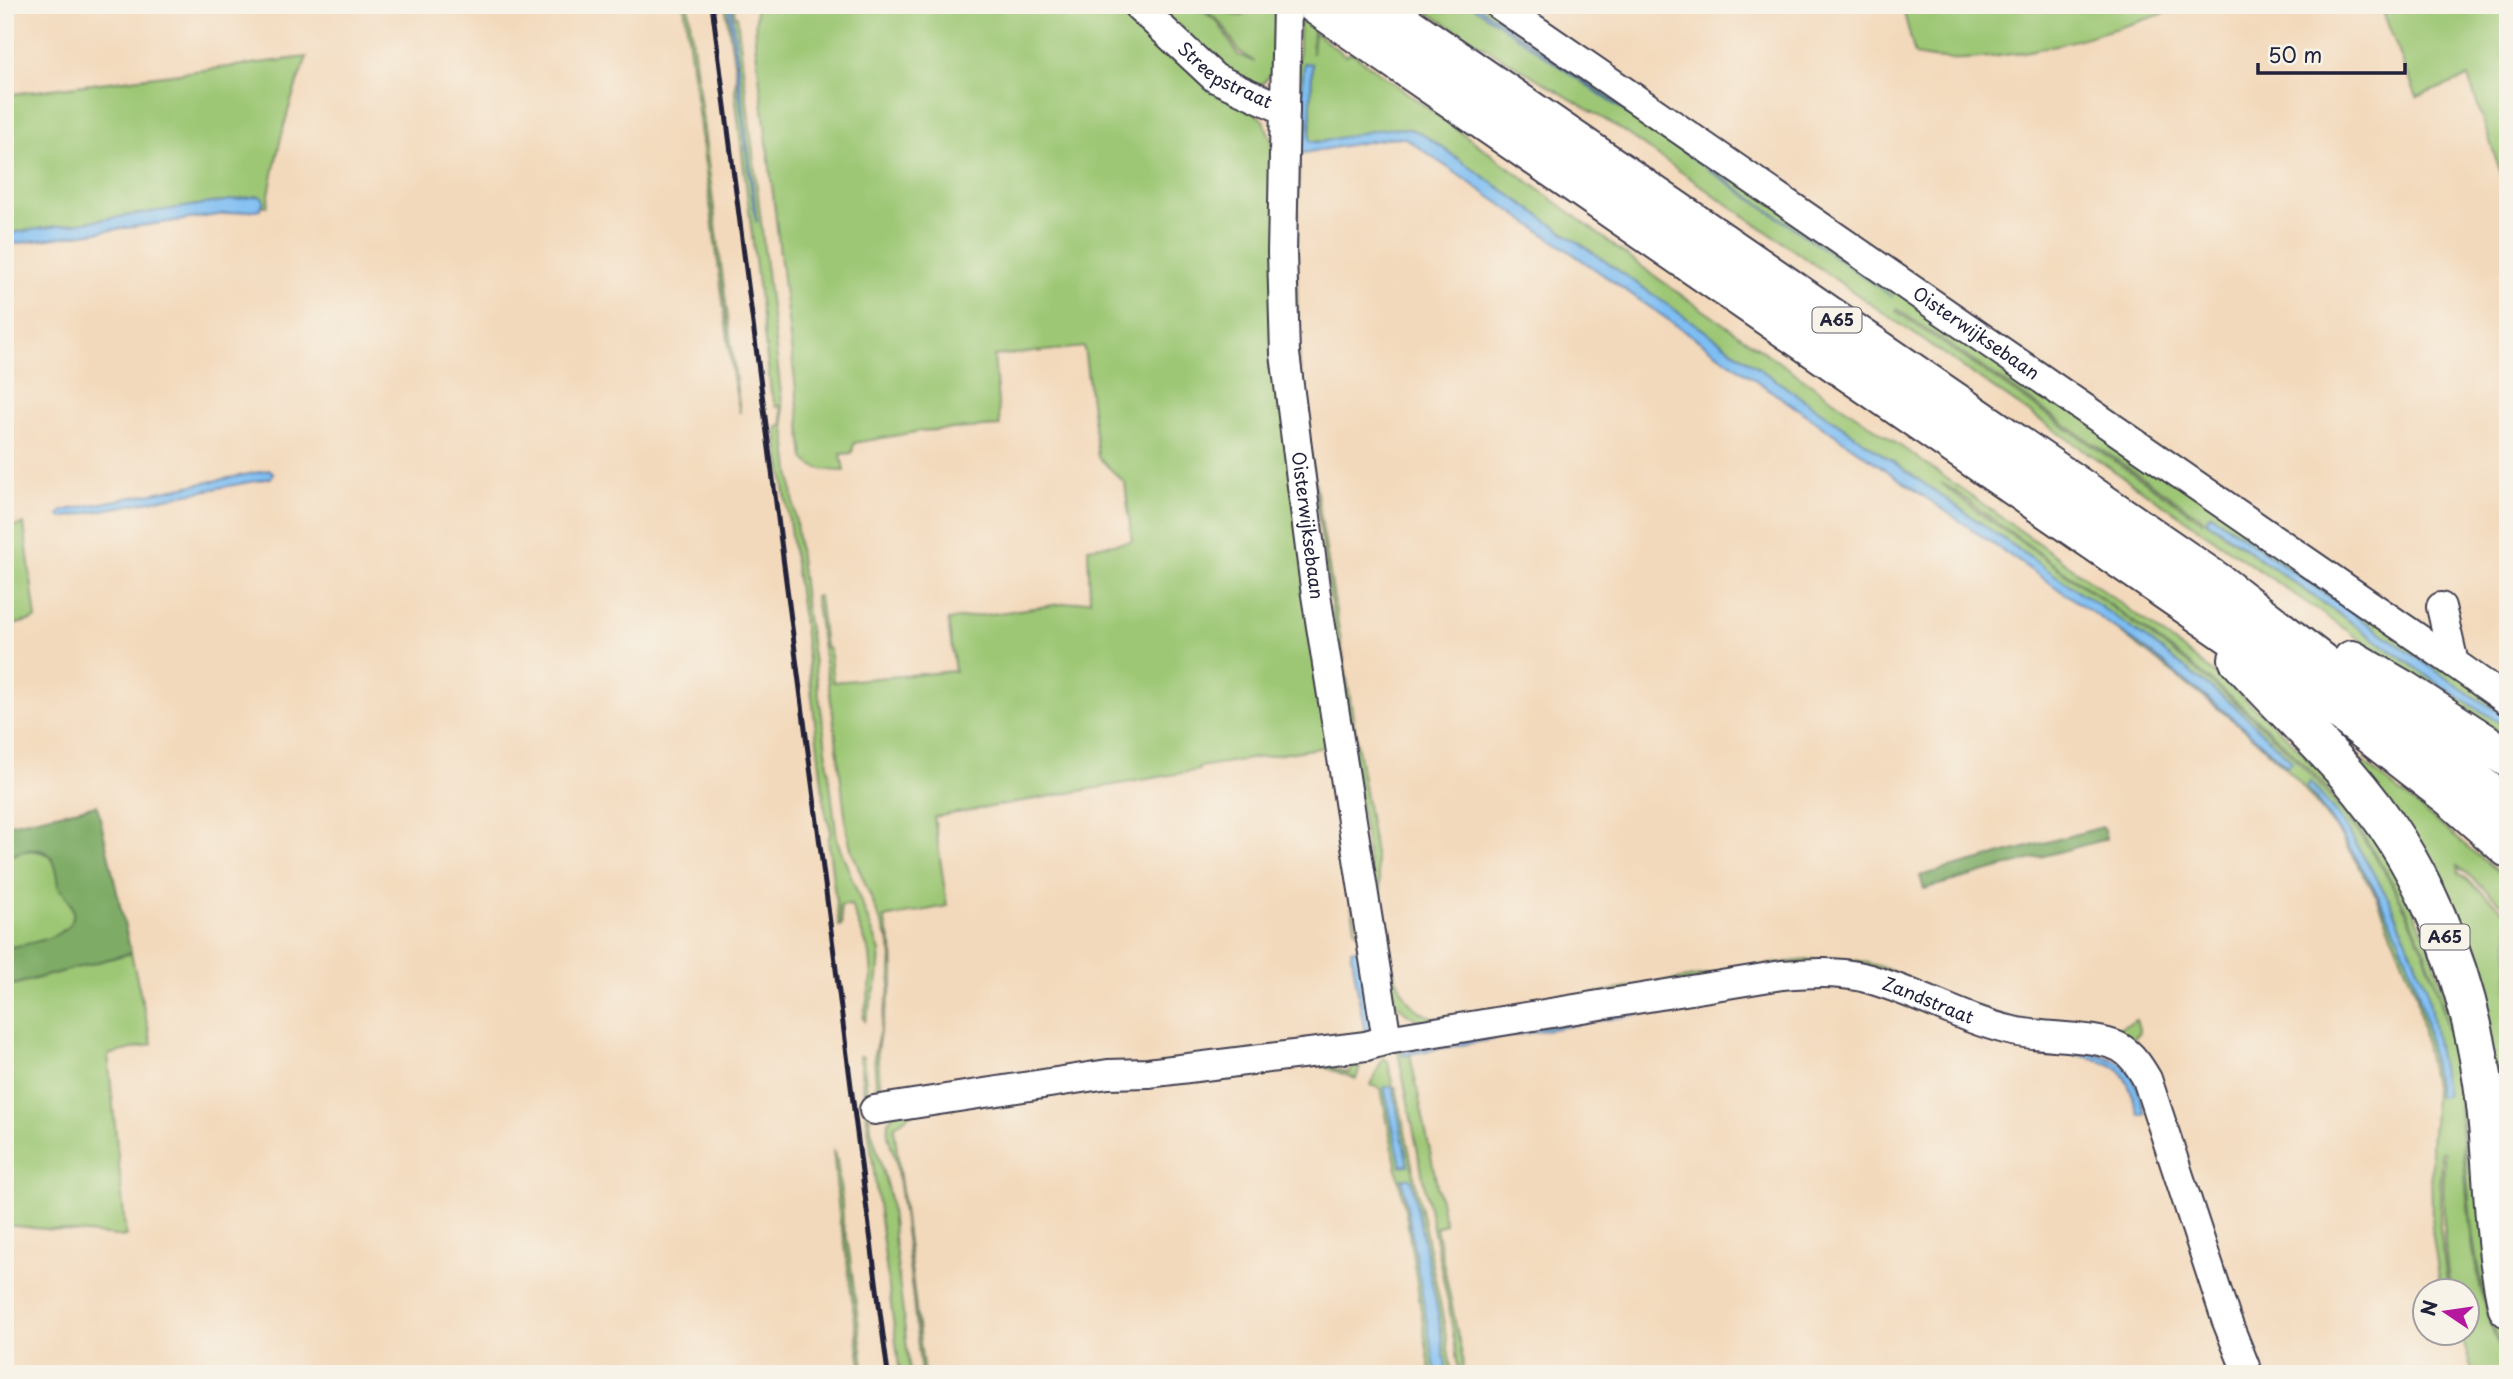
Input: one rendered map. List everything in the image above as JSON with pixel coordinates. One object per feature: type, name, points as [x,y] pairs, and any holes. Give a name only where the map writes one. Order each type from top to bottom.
[{"type":"highway","name":"A65","points":[[1377,5],[2208,598],[2508,807]]},
{"type":"highway","name":"A65","points":[[1322,9],[2208,598],[2332,705],[2449,797],[2508,848]]},
{"type":"highway","name":"A65","points":[[2208,598],[2405,691],[2508,758]]},
{"type":"highway","name":"A65","points":[[2208,598],[2284,710],[2348,776],[2396,841],[2436,915],[2463,985],[2475,1032],[2486,1104],[2499,1258],[2508,1308]]},
{"type":"street","name":"Streepstraat","points":[[1137,5],[1215,78],[1285,110]]},
{"type":"street","name":"Oisterwijksebaan","points":[[1287,5],[1282,253],[1286,354],[1316,595],[1387,1040]]},
{"type":"street","name":"Oisterwijksebaan","points":[[1499,5],[2454,663]]},
{"type":"street","points":[[2441,607],[2454,663],[2508,701]]},
{"type":"street","name":"Zandstraat","points":[[874,1110],[1108,1074],[1147,1073],[1366,1046],[1387,1040],[1782,975],[1809,973],[1861,977],[1962,1016],[2016,1032],[2098,1041],[2120,1047],[2137,1062],[2147,1079],[2226,1319],[2248,1374]]},
{"type":"green space","points":[[684,5],[688,5],[740,413],[733,378]]},
{"type":"green space","points":[[725,5],[728,5],[756,221],[731,5],[734,5],[737,16],[807,617],[837,840],[880,951],[878,979],[865,1021],[863,1018],[872,977],[870,954],[851,905],[840,906],[842,925],[839,926],[828,840],[830,829],[826,818],[804,627],[778,443],[777,427],[783,426],[781,406],[776,407],[771,392],[735,94],[736,76]]},
{"type":"green space","points":[[756,5],[1129,5],[1263,120],[1272,141],[1356,932],[1325,747],[1199,767],[1199,770],[934,817],[947,906],[884,918],[893,950],[894,978],[877,1052],[882,1101],[877,1096],[874,1054],[890,988],[892,956],[888,939],[852,852],[847,832],[815,597],[819,596],[825,647],[829,648],[833,682],[955,671],[948,620],[1090,600],[1088,548],[1132,541],[1125,483],[1098,457],[1084,347],[994,356],[1000,426],[921,431],[854,443],[852,453],[841,454],[844,471],[817,468],[804,458],[755,41]]},
{"type":"green space","points":[[1146,5],[1195,5],[1218,22],[1238,55],[1255,62],[1239,51],[1221,23],[1199,5],[1221,5],[1234,15],[1243,16],[1245,5],[1279,5],[1275,70],[1262,84],[1245,86]]},
{"type":"green space","points":[[1300,5],[1306,5],[1305,22],[1313,22],[1312,54],[1314,32],[1346,56],[1351,52],[1672,289],[2071,567],[2168,638],[2263,715],[2307,757],[2347,802],[2382,851],[2411,904],[2431,952],[2446,1000],[2468,1100],[2496,1305],[2508,1341],[2508,1366],[2486,1303],[2479,1271],[2470,1211],[2454,1053],[2438,991],[2412,921],[2395,887],[2354,823],[2306,766],[2255,717],[2172,650],[1941,483],[2166,647],[2225,694],[2281,744],[2332,798],[2376,858],[2412,925],[2440,1000],[2448,1031],[2469,1219],[2478,1278],[2449,1278],[2443,1204],[2444,1151],[2441,1151],[2440,1227],[2446,1278],[2439,1278],[2432,1230],[2431,1146],[2435,1097],[2416,993],[2377,897],[2335,827],[2294,776],[2250,734],[2286,766],[2238,709],[2147,639],[1421,133],[1399,129],[1322,142],[1310,141],[1312,64],[1304,64],[1299,151],[1297,282],[1304,413],[1394,972],[1410,1003],[1423,1013],[1440,1019],[1772,964],[1841,959],[1878,966],[1955,1000],[2000,1014],[2084,1030],[2116,1029],[2136,1020],[2140,1032],[2127,1044],[2030,1029],[1883,976],[1423,1022],[1403,1010],[1388,992],[1290,325]],"holes":[[[2306,786],[2343,822],[2392,905],[2427,989],[2445,1096],[2438,1096],[2418,991],[2398,936],[2356,858]]]},
{"type":"green space","points":[[1415,5],[1471,5],[1753,199],[1476,5],[1493,5],[2508,708],[2508,717],[2472,696],[2211,514],[2206,521],[2440,685],[2508,728],[2508,738],[1878,309],[1617,127]],"holes":[[[1897,309],[2203,519],[2202,521],[1896,311]]]},
{"type":"green space","points":[[1902,5],[2190,5],[2053,46],[1980,58],[1946,59],[1915,55]]},
{"type":"green space","points":[[2380,5],[2508,5],[2508,194],[2468,77],[2417,97]]},
{"type":"green space","points":[[307,57],[283,130],[267,206],[263,206],[262,197],[258,196],[5,234],[5,95]]},
{"type":"green space","points":[[24,524],[36,619],[5,627],[5,528]]},
{"type":"green space","points":[[2103,619],[2174,671],[2246,731]]},
{"type":"green space","points":[[2340,743],[2508,880],[2508,909],[2458,866],[2459,873],[2508,914],[2508,1230],[2473,998]]},
{"type":"green space","points":[[97,805],[131,953],[5,987],[5,948],[48,938],[70,925],[73,915],[70,903],[59,888],[50,856],[38,850],[29,850],[5,858],[5,825]]},
{"type":"green space","points":[[2103,827],[2106,839],[1924,889],[1920,876]]},
{"type":"green space","points":[[25,850],[43,852],[52,859],[57,870],[59,888],[70,903],[73,915],[70,925],[48,938],[5,948],[5,858]]},
{"type":"green space","points":[[131,953],[152,1044],[108,1055],[126,1237],[5,1225],[5,987]]},
{"type":"green space","points":[[1681,999],[1690,1007],[1685,1003],[1403,1055],[1410,1054],[1445,1224],[1436,1227],[1463,1360],[1462,1374],[1459,1374],[1450,1313],[1398,1052]]},
{"type":"green space","points":[[859,1056],[863,1057],[871,1129],[889,1194],[910,1374],[900,1374]]},
{"type":"green space","points":[[1332,1056],[1334,1068],[1349,1073],[1352,1065],[1360,1068],[1356,1079],[1308,1061],[926,1108],[909,1115],[894,1127],[924,1374],[921,1374],[900,1190],[888,1131],[894,1113],[934,1103],[1248,1063],[1252,1066]]},
{"type":"green space","points":[[1383,1058],[1388,1061],[1393,1087],[1396,1087],[1452,1374],[1447,1374],[1438,1313],[1411,1179],[1436,1374],[1431,1374],[1407,1220],[1381,1089],[1371,1085]]},
{"type":"green space","points":[[833,1149],[837,1160],[843,1224],[848,1243],[865,1374],[862,1374],[840,1224]]},
{"type":"green space","points":[[2482,1295],[2508,1374],[2473,1374],[2465,1348],[2482,1348]]},
{"type":"water","points":[[728,5],[731,5],[757,223],[754,212]]},
{"type":"water","points":[[1471,5],[1476,5],[1893,297]]},
{"type":"water","points":[[1304,63],[1312,64],[1310,141],[1324,141],[1390,128],[1421,133],[2147,639],[2238,709],[2292,761],[2287,766],[2234,719],[2141,646],[1405,138],[1389,138],[1298,154]]},
{"type":"water","points":[[258,196],[264,201],[260,209],[5,245],[5,234]]},
{"type":"water","points":[[269,470],[273,472],[271,478],[62,518],[59,515],[62,511]]},
{"type":"water","points":[[2210,514],[2472,696],[2508,717],[2508,728],[2440,685],[2206,520]]},
{"type":"water","points":[[2310,782],[2343,822],[2392,905],[2427,989],[2446,1096],[2438,1097],[2421,1005],[2398,936],[2356,858],[2306,786]]},
{"type":"water","points":[[1360,948],[1374,1032],[1365,1035],[1351,950]]},
{"type":"water","points":[[1684,1003],[1685,1006],[1403,1055],[1402,1051]]},
{"type":"water","points":[[2017,1045],[2077,1050],[2093,1053],[2120,1064],[2132,1076],[2146,1113],[2139,1115],[2128,1083],[2114,1067],[2089,1057],[2017,1048]]},
{"type":"water","points":[[1384,1087],[1393,1087],[1408,1165],[1401,1166]]},
{"type":"water","points":[[1402,1178],[1411,1178],[1438,1313],[1447,1374],[1436,1374]]},
{"type":"railway","points":[[712,5],[888,1374]]}]
